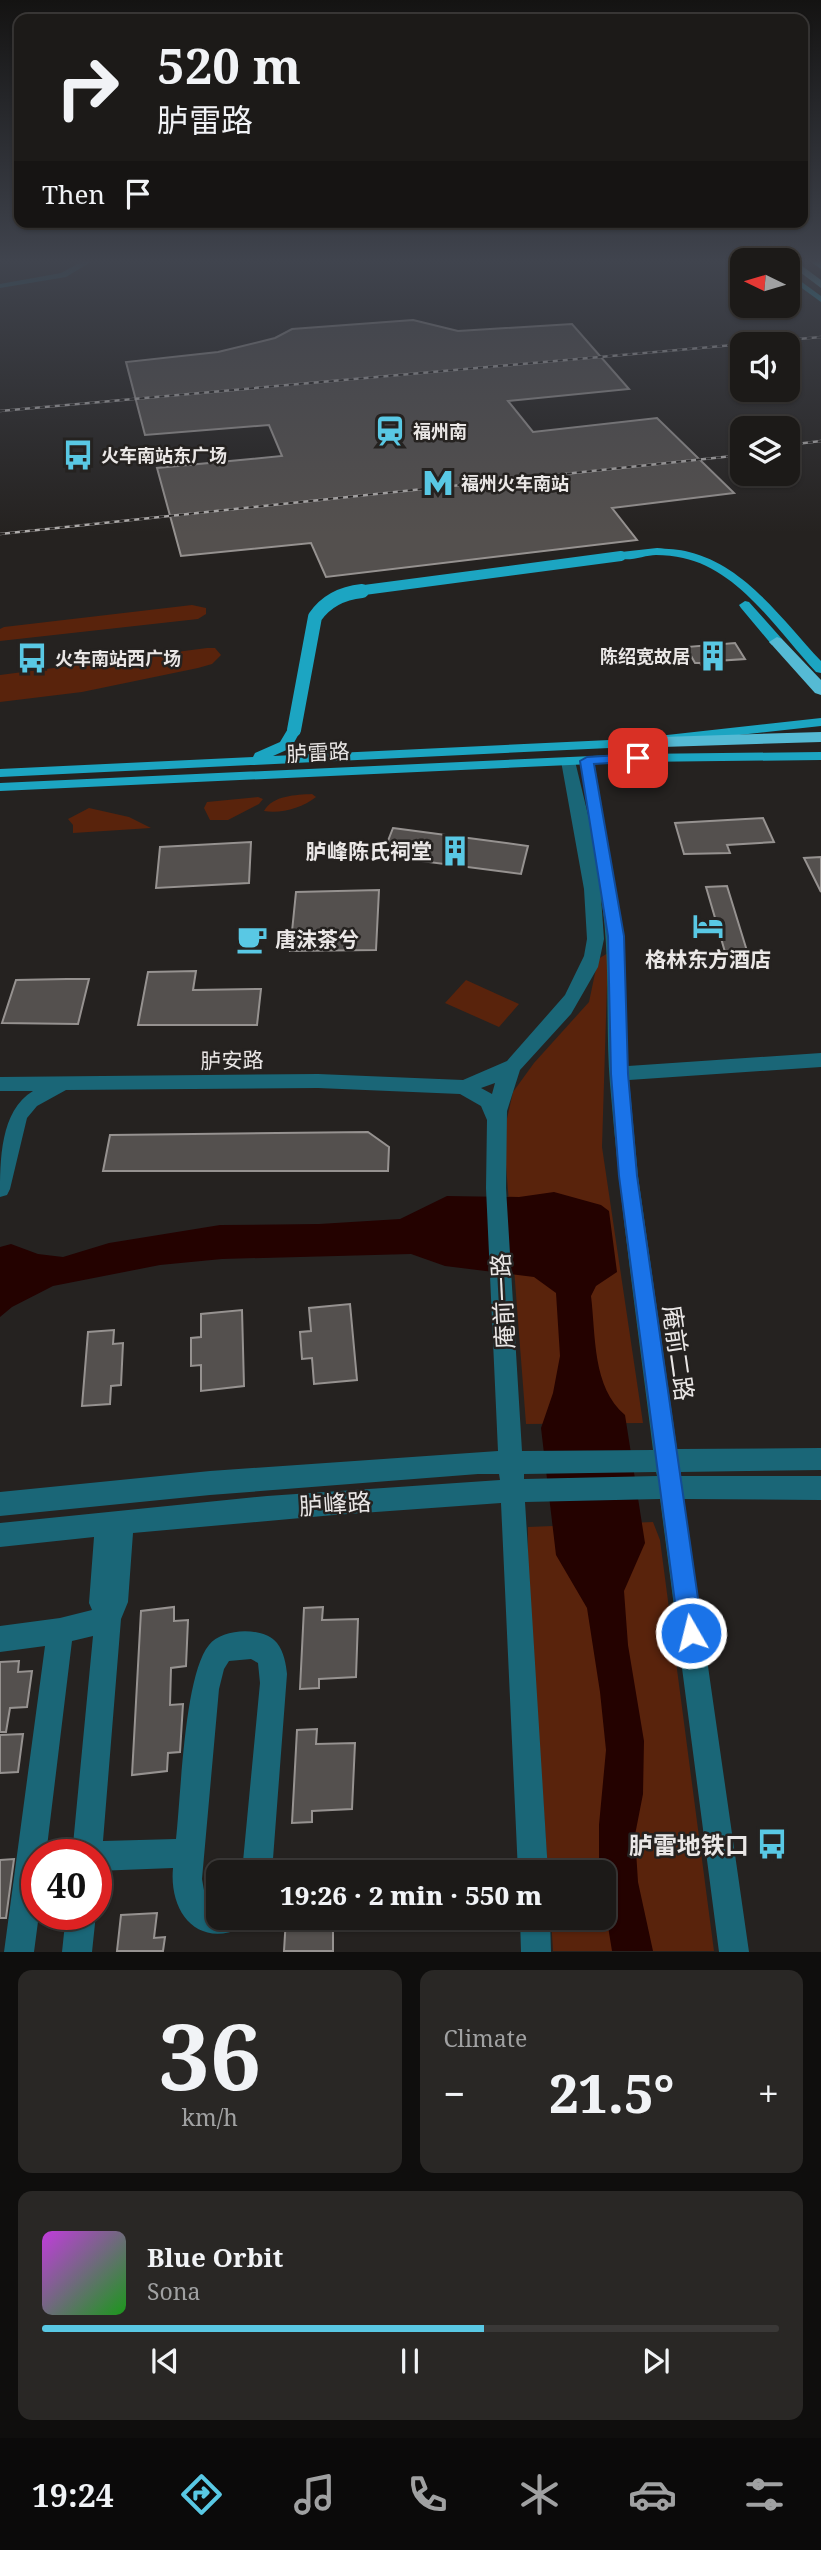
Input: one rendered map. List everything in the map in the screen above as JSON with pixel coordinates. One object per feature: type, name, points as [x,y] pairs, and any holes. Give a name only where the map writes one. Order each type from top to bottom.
[{"type":"highway","points":[[785,640],[821,690]]},
{"type":"highway","points":[[785,744],[821,737]]},
{"type":"highway","points":[[634,751],[785,744],[821,746]]},
{"type":"main road","points":[[247,762],[286,745],[295,730],[315,617],[321,608],[345,593],[621,556],[670,556],[705,567],[722,578],[785,640],[821,668]]},
{"type":"main road","points":[[634,751],[821,722]]},
{"type":"main road","points":[[634,751],[821,756]]},
{"type":"main road","name":"胪雷路","points":[[0,787],[577,761],[634,751]]},
{"type":"main road","name":"胪雷路","points":[[0,773],[247,762],[634,751]]},
{"type":"street","name":"庵前一路","points":[[532,1860],[512,1491],[522,1462],[500,1264],[496,1119],[503,1090],[514,1065],[565,1009],[593,956],[595,926],[577,761]]},
{"type":"street","name":"庵前二路","points":[[577,761],[616,936],[619,1074],[655,1459],[734,1951]]},
{"type":"street","points":[[619,1074],[821,1060]]},
{"type":"street","points":[[464,1087],[499,1074],[514,1065]]},
{"type":"street","name":"胪安路","points":[[0,1084],[318,1081],[464,1087]]},
{"type":"street","points":[[0,1189],[12,1132],[22,1109],[30,1101],[66,1082]]},
{"type":"street","points":[[464,1087],[489,1102],[496,1119]]},
{"type":"street","name":"胪峰路","points":[[0,1504],[209,1483],[522,1462],[821,1459]]},
{"type":"street","name":"胪峰路","points":[[0,1535],[297,1506],[512,1491],[659,1487],[821,1488]]},
{"type":"street","points":[[88,1839],[108,1619],[102,1603],[114,1523]]},
{"type":"street","points":[[0,1639],[60,1631],[108,1619]]},
{"type":"street","points":[[19,1951],[60,1631]]},
{"type":"street","points":[[206,1917],[197,1912],[188,1897],[189,1853],[205,1689],[211,1666],[220,1652],[230,1645],[256,1644],[268,1651],[274,1663],[258,1860]]},
{"type":"street","points":[[112,1855],[189,1853]]},
{"type":"street","points":[[77,1951],[79,1930]]},
{"type":"street","points":[[535,1930],[536,1951]]},
{"type":"shaded area","points":[[192,605],[206,608],[206,614],[198,619],[0,641],[0,629],[4,627]]},
{"type":"shaded area","points":[[215,648],[221,655],[212,664],[198,668],[82,692],[0,702],[0,675]]},
{"type":"shaded area","points":[[312,794],[316,797],[298,807],[277,812],[264,811],[279,799]]},
{"type":"shaded area","points":[[258,797],[263,799],[259,804],[228,820],[210,820],[204,808],[207,802]]},
{"type":"shaded area","points":[[89,808],[129,817],[151,828],[73,833],[73,825],[68,819]]},
{"type":"shaded area","points":[[608,953],[602,1147],[643,1423],[526,1424],[505,1152],[506,1123],[513,1092],[534,1063],[589,1002],[598,959]]},
{"type":"shaded area","points":[[466,980],[519,1004],[499,1027],[445,1003]]},
{"type":"shaded area","points":[[554,1192],[601,1205],[609,1211],[617,1272],[596,1286],[591,1296],[601,1376],[614,1403],[625,1415],[645,1543],[624,1591],[628,1645],[644,1741],[643,1794],[635,1835],[638,1882],[653,1951],[612,1951],[609,1930],[616,1930],[616,1860],[599,1860],[599,1825],[606,1750],[600,1692],[587,1608],[556,1555],[541,1428],[553,1393],[560,1356],[556,1293],[534,1277],[445,1266],[411,1254],[222,1259],[160,1265],[53,1286],[12,1307],[0,1317],[0,1247],[11,1244],[38,1254],[63,1257],[109,1243],[220,1225],[319,1224],[400,1219],[447,1196],[519,1197]]},
{"type":"shaded area","points":[[653,1522],[660,1540],[714,1951],[553,1951],[552,1930],[616,1930],[616,1860],[547,1860],[528,1583],[528,1527]]},
{"type":"building","name":"福州火车南站","points":[[596,351],[629,389],[508,401],[533,432],[657,418],[734,493],[612,508],[637,540],[326,577],[311,543],[181,556],[157,468],[282,456],[269,425],[145,435],[126,362],[218,352]]},
{"type":"building","name":"陈绍宽故居","points":[[735,643],[745,659],[716,661],[720,668],[704,669],[700,663],[695,663],[686,647]]},
{"type":"building","points":[[763,818],[774,842],[727,845],[730,853],[684,854],[675,823]]},
{"type":"building","name":"胪峰陈氏祠堂","points":[[393,828],[528,846],[521,874],[382,856]]},
{"type":"building","points":[[251,842],[249,883],[156,888],[160,847]]},
{"type":"building","points":[[821,857],[821,892],[804,858]]},
{"type":"building","points":[[727,886],[747,951],[725,952],[706,887]]},
{"type":"building","points":[[379,890],[376,950],[290,951],[296,892]]},
{"type":"building","points":[[196,971],[193,990],[261,989],[257,1025],[138,1025],[148,972]]},
{"type":"building","points":[[89,979],[78,1024],[2,1023],[16,980]]},
{"type":"building","points":[[368,1132],[389,1147],[388,1171],[103,1171],[110,1135]]},
{"type":"building","points":[[350,1304],[357,1380],[314,1384],[312,1358],[302,1359],[300,1332],[311,1331],[309,1308]]},
{"type":"building","points":[[242,1310],[244,1386],[201,1391],[201,1365],[191,1366],[191,1338],[201,1337],[201,1314]]},
{"type":"building","points":[[114,1330],[113,1344],[123,1343],[121,1385],[111,1386],[110,1404],[82,1406],[88,1332]]},
{"type":"building","points":[[174,1607],[174,1621],[188,1620],[186,1666],[171,1668],[170,1705],[183,1704],[180,1752],[168,1753],[167,1771],[132,1775],[141,1611]]},
{"type":"building","points":[[323,1607],[322,1620],[358,1619],[356,1677],[319,1679],[319,1688],[300,1689],[304,1608]]},
{"type":"building","points":[[19,1661],[18,1672],[32,1671],[27,1707],[10,1708],[6,1732],[0,1732],[0,1662]]},
{"type":"building","points":[[317,1729],[316,1744],[355,1743],[352,1809],[312,1811],[312,1822],[292,1823],[297,1730]]},
{"type":"building","points":[[23,1734],[18,1772],[0,1773],[0,1735]]},
{"type":"building","points":[[14,1859],[6,1918],[0,1918],[0,1860]]},
{"type":"building","points":[[157,1913],[154,1938],[165,1937],[163,1951],[117,1951],[121,1915]]},
{"type":"building","points":[[285,1930],[333,1930],[333,1951],[284,1951]]},
{"type":"railway","points":[[0,411],[665,351]]},
{"type":"railway","points":[[800,444],[821,441]]},
{"type":"railway","points":[[0,534],[730,456]]},
{"type":"place","name":"福州南","points":[[390,431]]},
{"type":"place","name":"火车南站东广场","points":[[78,455]]},
{"type":"place","name":"福州火车南站","points":[[438,483]]},
{"type":"place","name":"陈绍宽故居","points":[[713,656]]},
{"type":"place","name":"火车南站西广场","points":[[32,658]]},
{"type":"place","name":"胪峰陈氏祠堂","points":[[455,851]]},
{"type":"place","name":"格林东方酒店","points":[[708,926]]},
{"type":"place","name":"唐沫茶兮","points":[[252,939]]},
{"type":"place","name":"胪雷地铁口","points":[[772,1844]]},
{"type":"route","points":[[638,758],[587,761],[616,936],[619,1074],[628,1176],[691,1633]]}]
